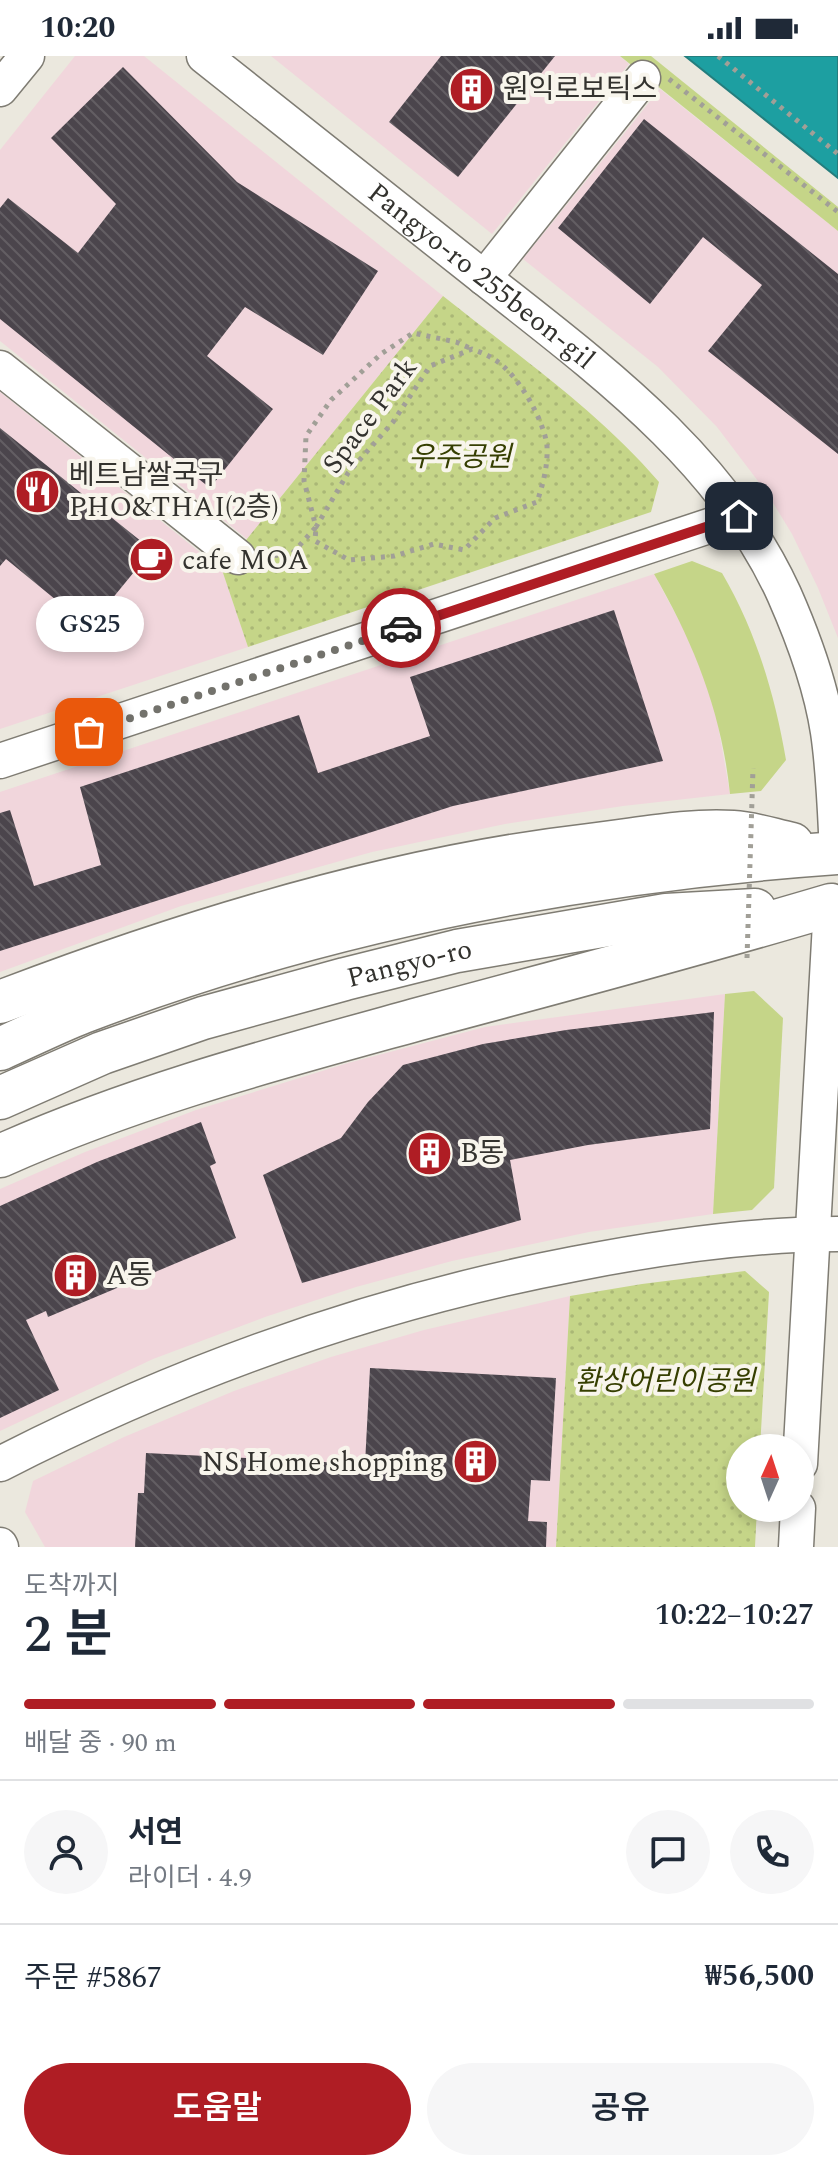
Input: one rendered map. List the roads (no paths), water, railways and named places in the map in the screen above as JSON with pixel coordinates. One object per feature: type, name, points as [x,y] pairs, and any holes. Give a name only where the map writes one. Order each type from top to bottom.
[{"type":"main road","points":[[0,1002],[86,969],[223,926],[435,870],[490,859],[663,835],[734,832],[837,853]]},
{"type":"main road","name":"Pangyo-ro","points":[[0,1049],[80,1013],[192,974],[332,933],[544,888],[659,869],[837,853]]},
{"type":"main road","name":"Pangyo-ro","points":[[0,1098],[102,1053],[203,1018],[457,951],[666,915],[834,905]]},
{"type":"main road","points":[[0,1156],[126,1105],[267,1060],[834,905]]},
{"type":"street","points":[[0,89],[27,56]]},
{"type":"street","name":"Pangyo-ro 255beon-gil","points":[[204,56],[603,374],[691,456],[739,516],[784,594],[815,679],[828,730],[837,853]]},
{"type":"street","points":[[484,278],[650,74]]},
{"type":"street","points":[[0,368],[238,557]]},
{"type":"street","points":[[0,761],[739,516]]},
{"type":"street","points":[[803,1434],[825,1234],[834,905]]},
{"type":"street","points":[[0,1464],[79,1424],[178,1380],[288,1339],[451,1290],[626,1254],[707,1243],[825,1234]]},
{"type":"street","points":[[796,1547],[797,1522]]},
{"type":"water","points":[[685,56],[838,56],[838,178]]},
{"type":"place","name":"원익로보틱스","points":[[472,89]]},
{"type":"place","name":"베트남쌀국구 PHO&THAI(2층)","points":[[38,491]]},
{"type":"place","name":"cafe MOA","points":[[151,560]]},
{"type":"place","name":"GS25","points":[[89,732]]},
{"type":"place","name":"B동","points":[[429,1153]]},
{"type":"place","name":"A동","points":[[75,1275]]},
{"type":"place","name":"NS Home shopping","points":[[475,1462]]},
{"type":"park label","name":"우주공원","points":[[460,457]]},
{"type":"park label","name":"환상어린이공원","points":[[665,1381]]}]
